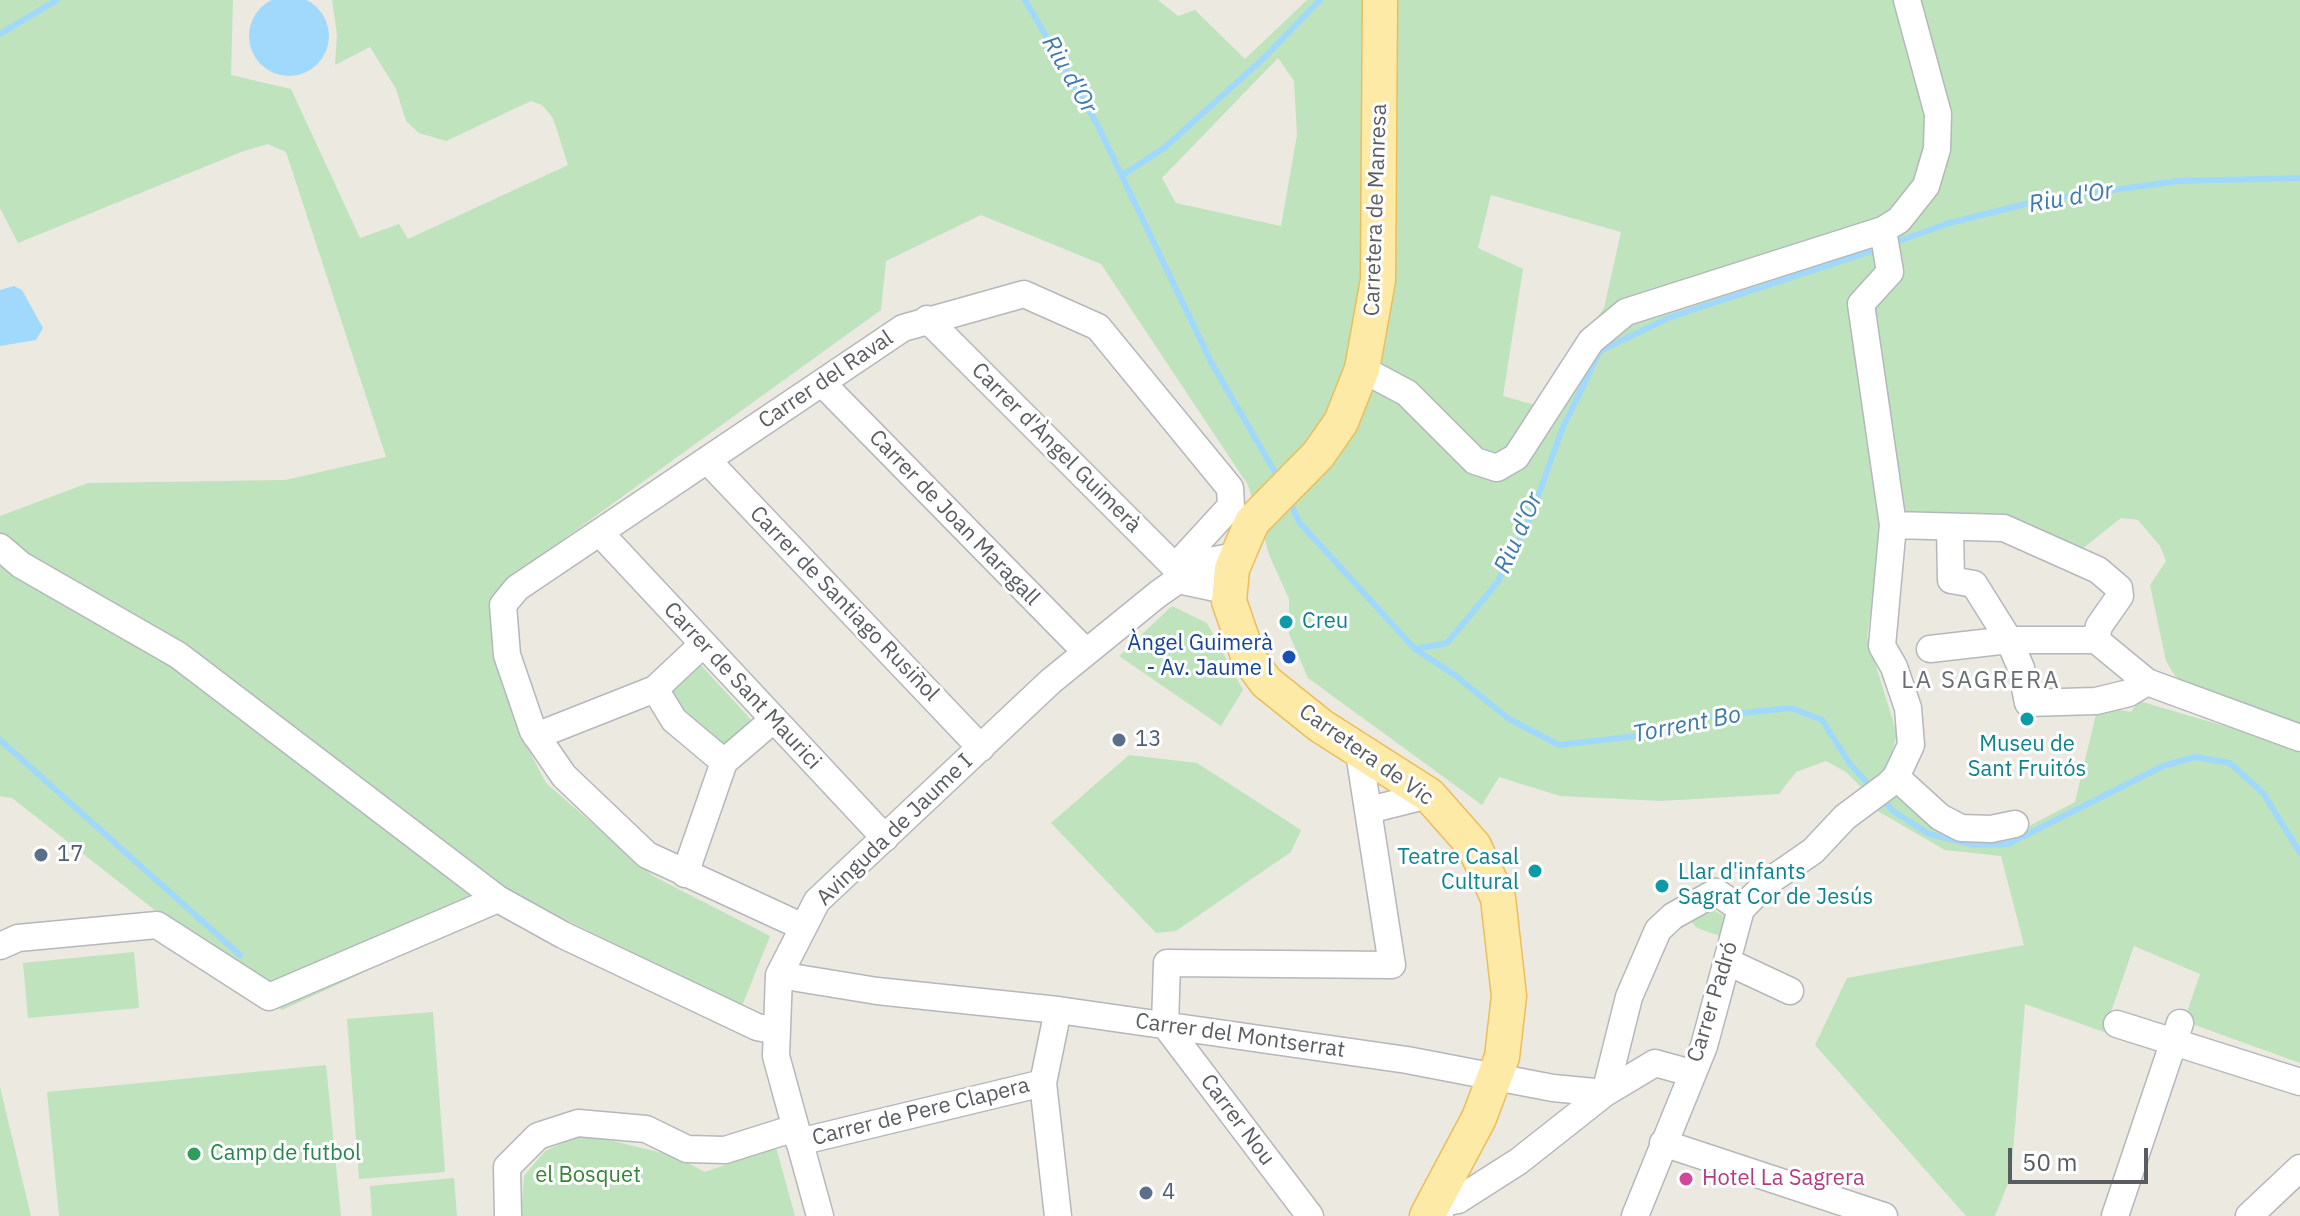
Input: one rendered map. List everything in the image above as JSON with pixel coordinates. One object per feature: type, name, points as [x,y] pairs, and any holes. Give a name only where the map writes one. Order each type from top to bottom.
[{"type":"main road","name":"Carretera de Manresa","points":[[1236,556],[1252,522],[1318,455],[1341,422],[1362,369],[1378,280],[1380,0]]},
{"type":"main road","points":[[1230,591],[1236,556]]},
{"type":"main road","name":"Carretera de Vic","points":[[1230,591],[1232,613],[1249,659],[1266,682],[1321,726],[1358,746],[1429,795],[1474,846],[1498,898],[1509,996],[1497,1076],[1434,1212]]},
{"type":"street","points":[[1362,369],[1407,393],[1475,461],[1497,468],[1516,457],[1591,341],[1626,312],[1883,233],[1899,220],[1926,186],[1937,149],[1938,114],[1907,0]]},
{"type":"street","points":[[1605,1093],[1629,997],[1658,930],[1673,916],[1716,892],[1741,909],[1768,882],[1813,851],[1880,790],[1911,745],[1908,708],[1894,667],[1882,646],[1893,525],[1861,304],[1887,277],[1892,264],[1883,233]]},
{"type":"street","name":"Carrer del Raval","points":[[536,736],[516,689],[507,655],[503,605],[517,588],[892,334],[927,319],[1024,294],[1098,327],[1230,488],[1231,506],[1180,576]]},
{"type":"street","name":"Carrer d'Àngel Guimerà","points":[[927,319],[1180,576]]},
{"type":"street","name":"Carrer de Joan Maragall","points":[[822,383],[1086,652]]},
{"type":"street","name":"Carrer de Santiago Rusiñol","points":[[707,460],[981,748]]},
{"type":"street","points":[[1893,525],[2004,528],[2098,570],[2119,588],[2120,596],[2099,626],[2096,640]]},
{"type":"street","points":[[1950,527],[1951,580],[1974,584],[2016,640],[2028,703],[2096,701],[2129,693],[2147,682]]},
{"type":"street","name":"Carrer de Sant Maurici","points":[[600,533],[885,838]]},
{"type":"street","points":[[0,547],[21,565],[178,655],[498,899],[757,1027],[777,1031]]},
{"type":"street","points":[[1180,576],[1214,560],[1236,556]]},
{"type":"street","points":[[1180,576],[1230,591]]},
{"type":"street","name":"Avinguda de Jaume I","points":[[820,1216],[776,1056],[779,975],[817,901],[1086,652],[1180,576]]},
{"type":"street","points":[[1930,649],[2016,640],[2096,640],[2147,682],[2300,738]]},
{"type":"street","points":[[703,644],[655,689],[536,736],[564,776],[647,855],[803,927]]},
{"type":"street","points":[[655,689],[674,720],[724,762]]},
{"type":"street","points":[[685,874],[724,762],[774,719]]},
{"type":"street","points":[[1165,1025],[1167,963],[1392,965],[1358,746]]},
{"type":"street","points":[[1880,790],[1961,828],[1991,829],[2015,824]]},
{"type":"street","points":[[1369,810],[1429,795]]},
{"type":"street","points":[[0,946],[18,938],[157,925],[269,997],[498,899]]},
{"type":"street","name":"Carrer Padró","points":[[1663,1143],[1704,1046],[1741,909]]},
{"type":"street","points":[[1728,962],[1790,991]]},
{"type":"street","name":"Carrer del Montserrat","points":[[779,975],[877,991],[1165,1025],[1497,1076],[1553,1088],[1605,1093]]},
{"type":"street","points":[[1058,1010],[1043,1083],[1058,1216]]},
{"type":"street","points":[[2117,1024],[2177,1032],[2300,1082]]},
{"type":"street","name":"Carrer Nou","points":[[1165,1025],[1310,1216]]},
{"type":"street","points":[[2115,1216],[2177,1032]]},
{"type":"street","points":[[1434,1212],[1519,1161],[1605,1093],[1655,1063],[1691,1073]]},
{"type":"street","name":"Carrer de Pere Clapera","points":[[508,1216],[507,1167],[538,1136],[578,1123],[646,1129],[687,1149],[725,1150],[1043,1083]]},
{"type":"street","points":[[1635,1216],[1663,1143],[1821,1206],[1884,1216]]},
{"type":"street","points":[[2249,1216],[2300,1168]]},
{"type":"green space","points":[[0,0],[233,0],[231,75],[291,89],[360,238],[399,224],[408,239],[568,165],[553,118],[542,105],[531,101],[446,141],[419,133],[406,121],[396,89],[370,47],[335,65],[337,35],[332,0],[1158,0],[1178,16],[1195,10],[1245,59],[1307,0],[2300,0],[2300,728],[2203,694],[2175,676],[2166,661],[2150,585],[2166,561],[2160,546],[2138,520],[2121,518],[2082,549],[2004,518],[1902,515],[1897,504],[1869,322],[1878,303],[1901,282],[1899,268],[1867,283],[1851,306],[1884,521],[1867,637],[1897,734],[1886,773],[1864,790],[1846,772],[1826,761],[1796,772],[1779,794],[1661,801],[1560,796],[1499,777],[1482,805],[1308,678],[1289,634],[1289,599],[1270,557],[1248,485],[1101,264],[981,215],[886,261],[881,310],[504,582],[491,614],[492,651],[525,743],[546,783],[653,876],[770,936],[742,1006],[513,894],[417,948],[282,1010],[12,798],[0,796],[0,516],[88,483],[285,480],[386,457],[286,152],[268,144],[241,152],[18,243],[0,208]],"holes":[[[1278,58],[1294,81],[1297,135],[1281,226],[1176,203],[1162,178]],[[1491,195],[1621,232],[1604,308],[1571,356],[1549,409],[1503,396],[1523,269],[1478,248]]]},
{"type":"green space","points":[[1172,606],[1207,623],[1243,690],[1221,726],[1119,656]]},
{"type":"green space","points":[[698,662],[755,724],[728,751],[693,729],[664,691]]},
{"type":"green space","points":[[2139,701],[2269,739],[2300,753],[2300,1063],[2184,1021],[2200,974],[2134,946],[2104,1032],[2025,1004],[2011,1176],[1995,1216],[1966,1216],[1815,1045],[1847,978],[2024,945],[2001,856],[1945,850],[1876,810],[1895,794],[2010,836],[2075,802],[2098,706],[2131,712]]},
{"type":"green space","points":[[1129,755],[1197,763],[1301,830],[1291,852],[1176,931],[1156,933],[1051,823]]},
{"type":"green space","points":[[1709,908],[1731,919],[1723,937],[1697,928],[1688,918]]},
{"type":"green space","points":[[134,952],[139,1008],[28,1018],[23,963]]},
{"type":"green space","name":"Camp de futbol","points":[[433,1012],[445,1172],[359,1179],[347,1019]]},
{"type":"green space","name":"Camp de futbol","points":[[326,1065],[341,1216],[59,1216],[47,1092]]},
{"type":"green space","points":[[0,1087],[31,1216],[0,1216]]},
{"type":"green space","name":"el Bosquet","points":[[584,1134],[675,1156],[705,1172],[776,1147],[795,1216],[521,1216],[524,1176],[545,1151]]},
{"type":"green space","points":[[454,1178],[457,1216],[372,1216],[370,1186]]},
{"type":"water","points":[[289,-4],[304,-1],[317,8],[326,21],[329,36],[326,51],[317,64],[304,73],[289,76],[274,73],[261,64],[252,51],[249,36],[252,21],[261,8],[274,-1]]},
{"type":"water","points":[[14,286],[22,290],[43,328],[36,340],[0,346],[0,290]]},
{"type":"waterway","name":"Riu d'Or","points":[[0,34],[57,0]]},
{"type":"waterway","name":"Riu d'Or","points":[[1025,0],[1098,126],[1211,362],[1279,479]]},
{"type":"waterway","points":[[1123,175],[1164,148],[1263,59],[1320,0]]},
{"type":"waterway","name":"Riu d'Or","points":[[1891,244],[1949,223],[2046,199],[2179,181],[2300,178]]},
{"type":"waterway","name":"Riu d'Or","points":[[1289,500],[1299,522],[1415,649],[1447,643],[1497,583],[1530,518],[1563,427],[1600,351],[1668,318],[1881,248]]},
{"type":"waterway","name":"Torrent Bo","points":[[1415,649],[1456,676],[1509,719],[1559,745],[1654,734],[1705,717],[1791,708],[1822,720],[1850,764],[1872,788]]},
{"type":"waterway","points":[[0,740],[240,955]]},
{"type":"waterway","name":"Torrent Bo","points":[[1882,799],[1894,812],[1929,834],[1975,845],[2008,844],[2163,766],[2195,757],[2230,763],[2263,793],[2300,853]]},
{"type":"place","name":"Creu","points":[[1286,622]]},
{"type":"place","name":"Àngel Guimerà - Av. Jaume l","points":[[1289,657]]},
{"type":"place","name":"Museu de Sant Fruitós","points":[[2027,719]]},
{"type":"place","name":"13","points":[[1119,740]]},
{"type":"place","name":"17","points":[[41,855]]},
{"type":"place","name":"Teatre Casal Cultural","points":[[1535,871]]},
{"type":"place","name":"Llar d'infants Sagrat Cor de Jesús","points":[[1662,886]]},
{"type":"place","name":"Camp de futbol","points":[[194,1154]]},
{"type":"place","name":"Hotel La Sagrera","points":[[1686,1179]]},
{"type":"place","name":"4","points":[[1146,1193]]},
{"type":"district","name":"LA SAGRERA","points":[[1981,681]]}]
